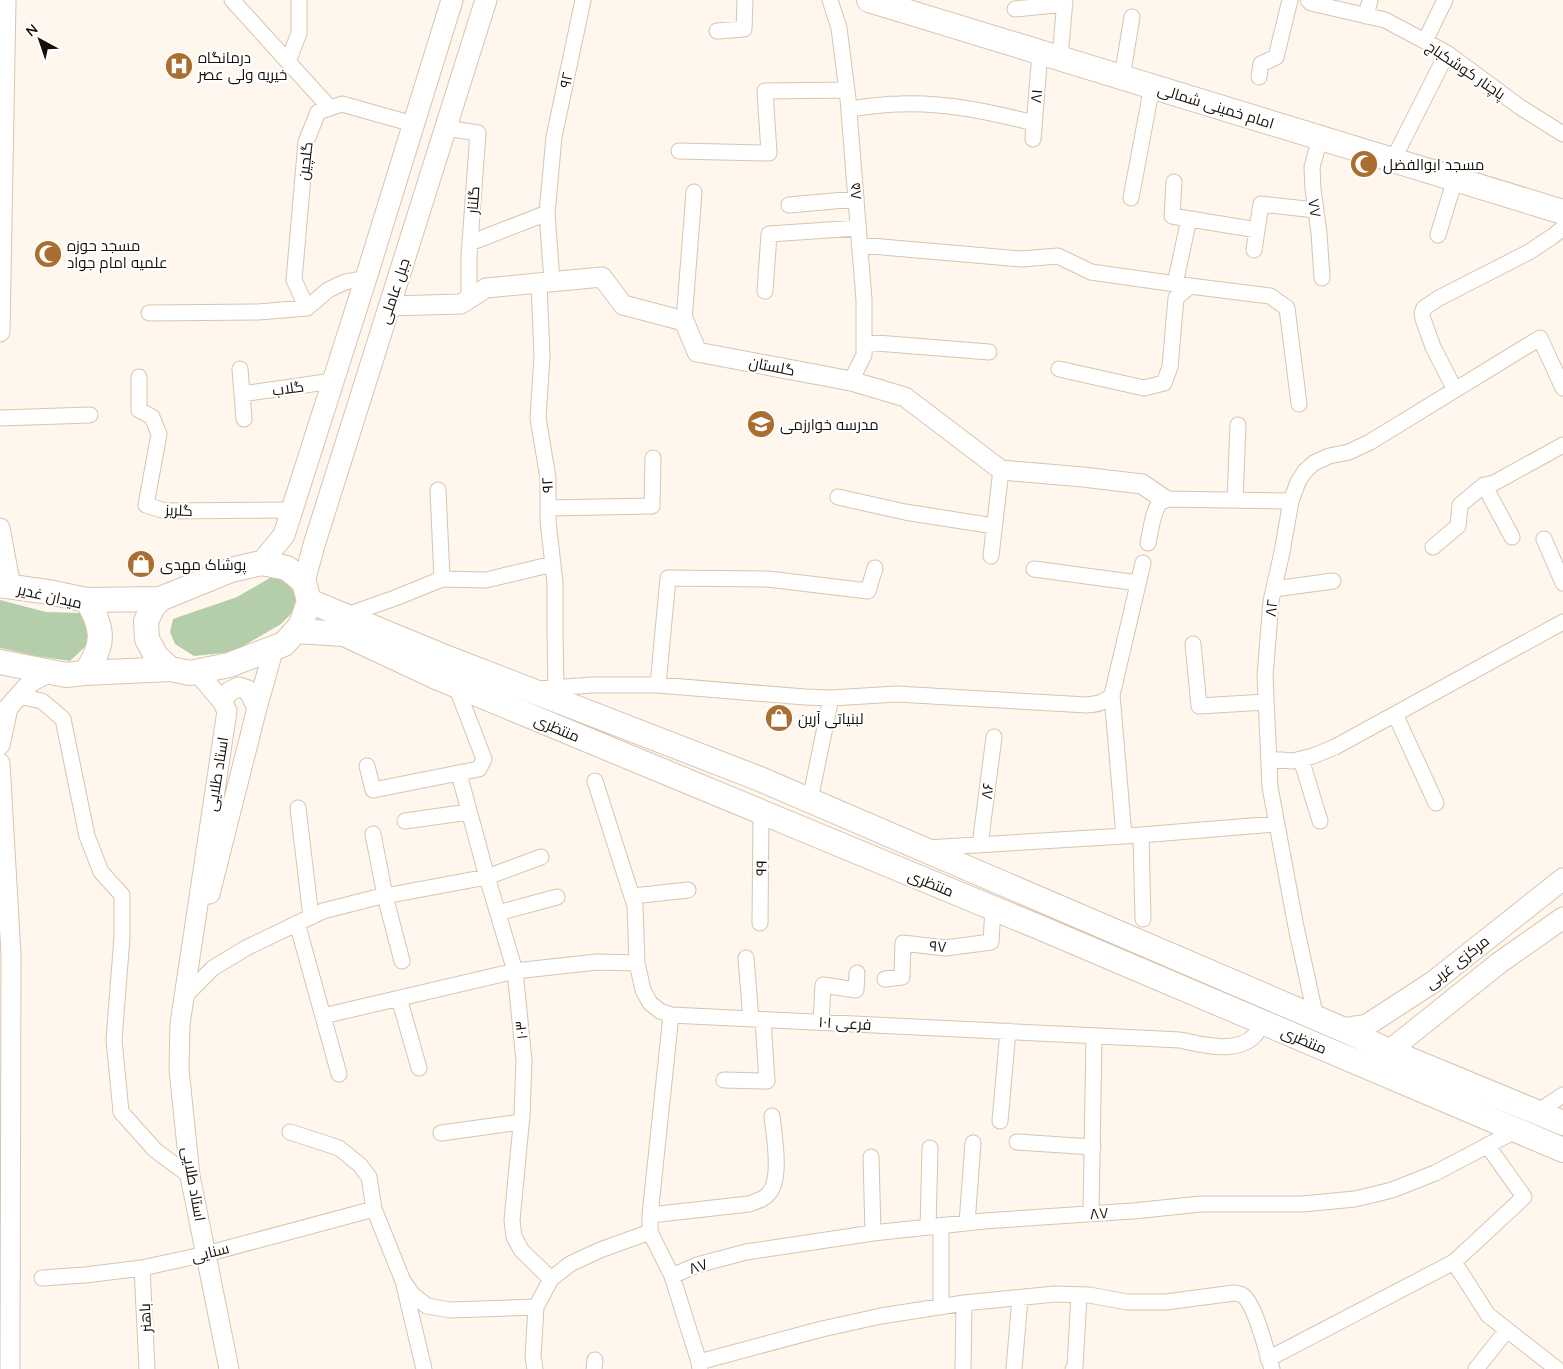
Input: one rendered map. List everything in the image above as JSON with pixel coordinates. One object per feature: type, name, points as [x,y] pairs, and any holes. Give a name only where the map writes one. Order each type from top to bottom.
[{"type":"main road","name":"جبل عاملی","points":[[261,563],[284,535],[452,0]]},
{"type":"main road","name":"جبل عاملی","points":[[306,591],[314,544],[486,0]]},
{"type":"main road","name":"امام خمینی شمالی","points":[[869,0],[1563,212]]},
{"type":"main road","name":"منتظری","points":[[261,563],[287,568],[306,591],[344,616],[760,779],[1342,1029],[1389,1051],[1563,1123]]},
{"type":"main road","points":[[87,600],[160,599],[231,570],[261,563]]},
{"type":"main road","name":"میدان غدیر","points":[[5,586],[87,600],[96,616],[101,641],[95,660],[86,673]]},
{"type":"main road","points":[[0,662],[66,675],[170,669],[190,673],[229,665],[284,644],[301,625],[306,591]]},
{"type":"main road","points":[[160,599],[153,607],[146,621],[147,639],[156,656],[170,669]]},
{"type":"main road","name":"منتظری","points":[[296,631],[344,634],[456,686],[993,908],[1563,1150]]},
{"type":"main road","name":"مرکزی غربی","points":[[1342,1029],[1367,1025],[1433,982],[1563,879]]},
{"type":"main road","name":"مرکزی غربی","points":[[1389,1051],[1500,963],[1563,918]]},
{"type":"street","points":[[0,332],[1,188],[6,0]]},
{"type":"street","points":[[232,0],[330,108],[342,104],[414,124]]},
{"type":"street","name":"۹۲","points":[[556,688],[555,583],[548,521],[548,478],[538,418],[546,282],[547,213],[554,137],[583,0]]},
{"type":"street","points":[[717,31],[744,29],[745,0]]},
{"type":"street","name":"۸۵","points":[[830,0],[839,28],[847,90],[864,300],[864,356],[851,381]]},
{"type":"street","points":[[1258,77],[1261,64],[1276,58],[1290,0]]},
{"type":"street","points":[[1366,16],[1370,0]]},
{"type":"street","points":[[1425,41],[1445,0]]},
{"type":"street","points":[[288,62],[299,33],[299,1]]},
{"type":"street","name":"پاچنار کوشکباج","points":[[1310,1],[1384,20],[1448,53],[1520,107],[1563,134]]},
{"type":"street","points":[[1015,9],[1065,2]]},
{"type":"street","name":"۸۱","points":[[1033,139],[1034,123],[1065,2]]},
{"type":"street","points":[[1122,77],[1132,17]]},
{"type":"street","points":[[1393,160],[1448,53]]},
{"type":"street","points":[[1130,198],[1152,86]]},
{"type":"street","points":[[679,151],[769,153],[765,91],[847,90]]},
{"type":"street","points":[[849,109],[900,104],[947,106],[998,114],[1034,123]]},
{"type":"street","name":"گلچین","points":[[307,308],[294,280],[306,142],[318,112],[330,108]]},
{"type":"street","name":"گلنار","points":[[446,128],[478,134],[470,242],[469,299]]},
{"type":"street","name":"۷۷","points":[[1320,138],[1312,166],[1322,278]]},
{"type":"street","points":[[1438,235],[1455,179]]},
{"type":"street","points":[[1174,182],[1172,216],[1257,230]]},
{"type":"street","points":[[389,306],[461,304],[486,288],[602,277],[622,304],[684,321],[694,192]]},
{"type":"street","points":[[789,205],[856,199]]},
{"type":"street","points":[[1254,250],[1261,204],[1315,210]]},
{"type":"street","points":[[470,242],[547,213]]},
{"type":"street","points":[[1059,369],[1144,388],[1164,383],[1170,367],[1176,298],[1183,285],[1189,219]]},
{"type":"street","points":[[765,291],[770,234],[858,228]]},
{"type":"street","points":[[1455,390],[1433,347],[1423,319],[1422,313],[1424,308],[1429,303],[1529,252],[1563,228]]},
{"type":"street","points":[[859,245],[1022,259],[1058,256],[1091,272],[1270,296],[1287,308],[1298,404]]},
{"type":"street","points":[[149,313],[258,312],[307,308],[328,290],[344,282],[366,278]]},
{"type":"street","name":"گلستان","points":[[684,321],[697,352],[851,381],[905,397],[1001,470]]},
{"type":"street","name":"۸۲","points":[[1316,1018],[1296,927],[1270,787],[1265,676],[1271,601],[1282,552],[1290,501],[1298,482],[1305,471],[1314,463],[1329,456],[1349,452],[1370,442],[1540,338],[1563,388]]},
{"type":"street","points":[[864,342],[989,352]]},
{"type":"street","points":[[240,369],[244,419]]},
{"type":"street","name":"گلریز","points":[[140,377],[139,410],[152,417],[159,434],[146,505],[165,511],[292,510]]},
{"type":"street","name":"گلاب","points":[[242,394],[333,382]]},
{"type":"street","points":[[0,418],[90,415]]},
{"type":"street","points":[[1235,500],[1238,425]]},
{"type":"street","points":[[1433,547],[1458,526],[1460,505],[1484,485],[1494,483],[1563,445]]},
{"type":"street","points":[[548,508],[652,506],[653,458]]},
{"type":"street","points":[[991,556],[1001,470],[1077,476],[1142,484],[1164,499]]},
{"type":"street","points":[[1484,485],[1512,537]]},
{"type":"street","points":[[438,490],[442,579]]},
{"type":"street","points":[[838,497],[905,512],[994,526]]},
{"type":"street","points":[[1148,542],[1156,508],[1159,502],[1164,499],[1290,501]]},
{"type":"street","points":[[0,528],[5,586]]},
{"type":"street","points":[[1544,539],[1563,583]]},
{"type":"street","points":[[1124,836],[1112,695],[1143,563]]},
{"type":"street","points":[[344,616],[442,579],[486,580],[553,564]]},
{"type":"street","points":[[658,684],[668,578],[768,579],[868,591],[876,568]]},
{"type":"street","points":[[1034,569],[1138,583]]},
{"type":"street","points":[[1274,589],[1333,581]]},
{"type":"street","points":[[1269,759],[1293,761],[1313,756],[1335,747],[1563,622]]},
{"type":"street","points":[[1193,644],[1199,706],[1266,702]]},
{"type":"street","name":"استاد طلایی","points":[[184,997],[274,648]]},
{"type":"street","points":[[0,745],[8,708],[31,682],[50,672]]},
{"type":"street","points":[[197,672],[222,701],[230,691],[239,687],[248,690],[257,708]]},
{"type":"street","points":[[530,690],[592,685],[658,684],[795,697],[831,698],[896,694],[1087,705],[1106,701],[1112,695]]},
{"type":"street","points":[[366,766],[373,790],[479,769],[484,759],[456,686]]},
{"type":"street","points":[[18,696],[42,701],[63,719],[87,836],[101,872],[122,895],[122,937],[114,1040],[121,1112],[155,1150],[190,1176]]},
{"type":"street","points":[[810,800],[831,698]]},
{"type":"street","name":"استاد طلایی","points":[[222,701],[227,711],[180,1024],[179,1069],[190,1176],[229,1369]]},
{"type":"street","points":[[1395,714],[1436,803]]},
{"type":"street","name":"۸۶","points":[[980,844],[994,737]]},
{"type":"street","points":[[1301,759],[1320,821]]},
{"type":"street","points":[[0,763],[4,913],[11,954],[5,1066],[5,1309],[10,1369]]},
{"type":"street","name":"۱۰۳","points":[[459,774],[515,971],[524,1061],[521,1122],[512,1220],[514,1237],[522,1251],[551,1279]]},
{"type":"street","name":"فرعی ۱۰۱","points":[[595,782],[635,906],[638,963],[643,990],[650,1003],[660,1011],[671,1015],[1180,1040],[1212,1047],[1229,1047],[1243,1043],[1254,1037],[1263,1022]]},
{"type":"street","points":[[298,808],[304,920],[323,1016],[339,1074]]},
{"type":"street","points":[[405,821],[469,812]]},
{"type":"street","name":"۹۹","points":[[760,923],[762,813]]},
{"type":"street","points":[[920,848],[1141,835],[1276,824]]},
{"type":"street","points":[[372,834],[385,896],[402,961]]},
{"type":"street","points":[[1141,835],[1143,919]]},
{"type":"street","points":[[184,997],[213,968],[246,948],[323,911],[385,896],[487,877],[541,857]]},
{"type":"street","points":[[632,896],[688,890]]},
{"type":"street","points":[[498,913],[557,897]]},
{"type":"street","name":"۹۷","points":[[885,978],[902,977],[903,943],[945,948],[991,942],[993,908]]},
{"type":"street","points":[[724,1080],[767,1081],[746,958]]},
{"type":"street","points":[[323,1016],[515,971],[596,962],[638,963]]},
{"type":"street","points":[[821,1022],[822,985],[856,990],[857,973]]},
{"type":"street","points":[[399,998],[420,1068]]},
{"type":"street","points":[[671,1015],[650,1215],[650,1232],[672,1276],[699,1366],[822,1329],[881,1316],[964,1303],[1054,1294],[1089,1295],[1127,1302],[1166,1302],[1234,1293],[1242,1294],[1249,1302],[1270,1364],[1454,1262],[1524,1197],[1487,1145]]},
{"type":"street","points":[[1000,1121],[1008,1031]]},
{"type":"street","points":[[1091,1214],[1094,1036]]},
{"type":"street","points":[[1536,1112],[1563,1095]]},
{"type":"street","points":[[650,1215],[748,1204],[762,1200],[770,1192],[775,1182],[772,1116]]},
{"type":"street","points":[[441,1133],[521,1122]]},
{"type":"street","name":"۸۷","points":[[672,1276],[697,1265],[746,1252],[934,1226],[1201,1204],[1302,1204],[1355,1199],[1392,1190],[1434,1173],[1517,1130]]},
{"type":"street","points":[[290,1132],[339,1148],[360,1165],[369,1177],[374,1209],[403,1281],[424,1369]]},
{"type":"street","points":[[1017,1142],[1092,1147]]},
{"type":"street","points":[[967,1223],[973,1144]]},
{"type":"street","points":[[930,1148],[941,1307]]},
{"type":"street","points":[[871,1157],[873,1233]]},
{"type":"street","name":"سنایی","points":[[42,1278],[142,1268],[206,1254],[374,1209]]},
{"type":"street","points":[[535,1369],[533,1356],[536,1307],[551,1279],[570,1264],[600,1250],[650,1232]]},
{"type":"street","points":[[1454,1262],[1488,1314],[1557,1369]]},
{"type":"street","name":"باهنر","points":[[142,1268],[147,1369]]},
{"type":"street","points":[[403,1281],[413,1295],[427,1306],[450,1310],[536,1307]]},
{"type":"street","points":[[1073,1369],[1075,1367],[1079,1295]]},
{"type":"street","points":[[1014,1369],[1020,1298]]},
{"type":"street","points":[[963,1369],[964,1303]]},
{"type":"street","points":[[1476,1369],[1507,1330]]},
{"type":"green space","points":[[270,578],[281,580],[289,586],[301,604],[281,624],[233,652],[194,656],[175,644],[170,632],[173,619],[237,597]]},
{"type":"green space","points":[[0,600],[46,612],[80,613],[90,635],[86,646],[70,661],[0,648]]},
{"type":"place","name":"درمانگاه خیریه ولی عصر","points":[[179,66]]},
{"type":"place","name":"مسجد ابوالفضل","points":[[1364,164]]},
{"type":"place","name":"مسجد حوزه علمیه امام جواد","points":[[48,254]]},
{"type":"place","name":"مدرسه خوارزمی","points":[[761,424]]},
{"type":"place","name":"پوشاک مهدی","points":[[141,564]]},
{"type":"place","name":"لبنیاتی آرین","points":[[779,718]]}]
